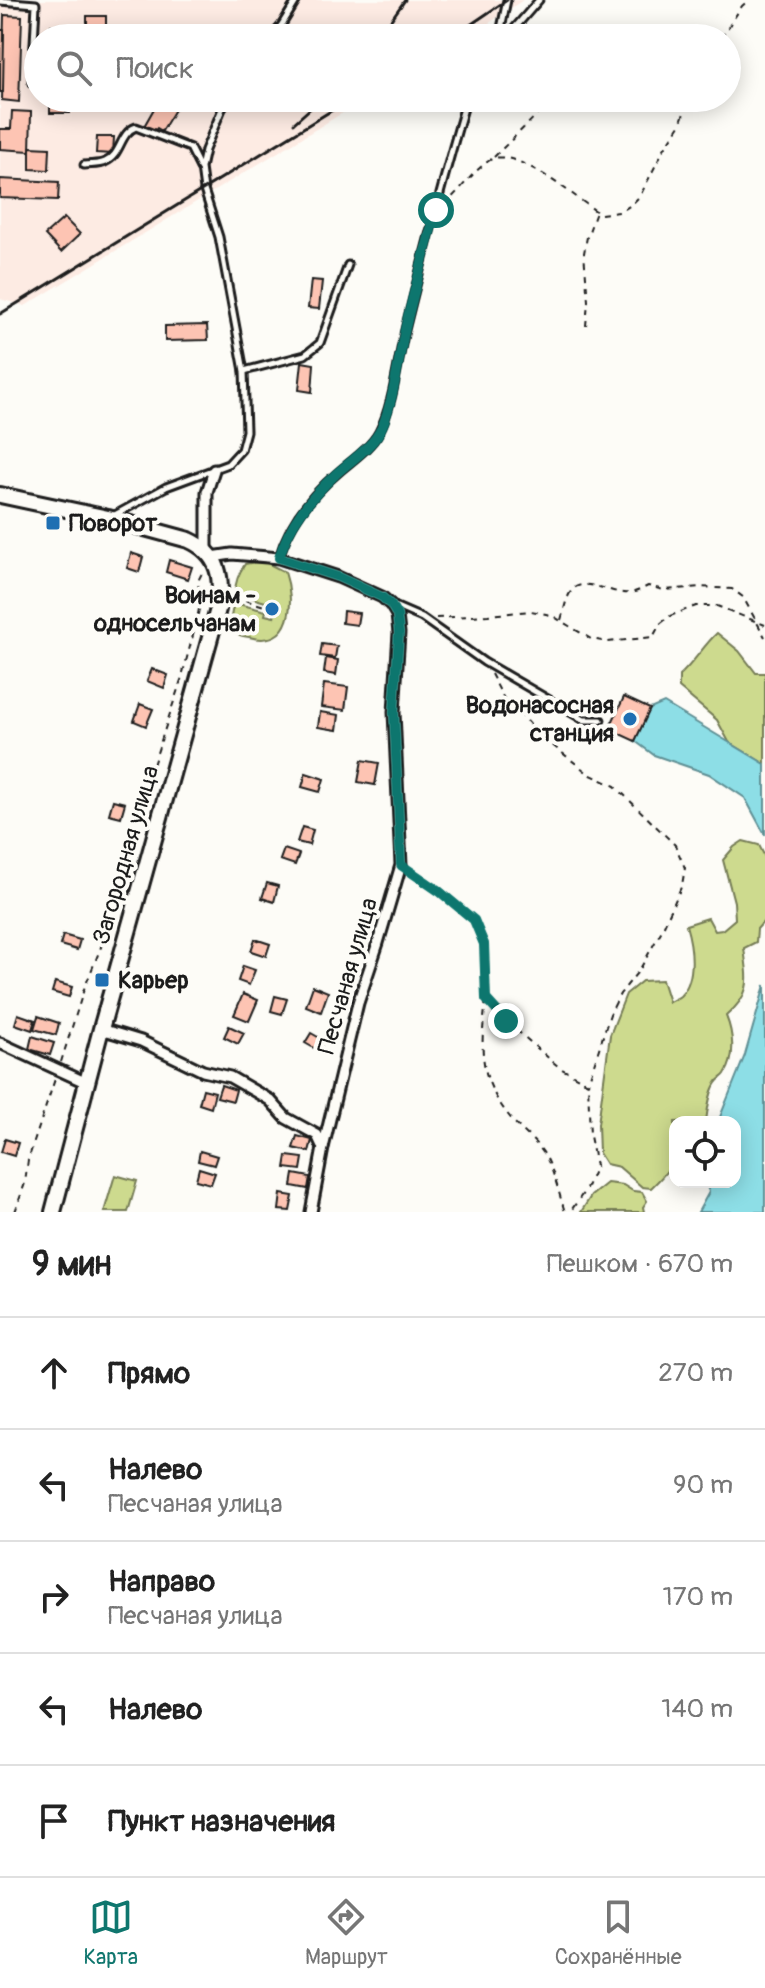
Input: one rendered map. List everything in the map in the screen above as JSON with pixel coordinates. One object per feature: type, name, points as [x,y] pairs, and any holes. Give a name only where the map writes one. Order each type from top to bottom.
[{"type":"street","points":[[210,554],[207,492],[214,470]]},
{"type":"street","points":[[0,495],[108,518],[189,540],[210,554],[279,558],[338,577],[382,597],[391,605]]},
{"type":"street","name":"Загородная улица","points":[[53,1212],[218,609],[221,593],[219,572],[210,554]]},
{"type":"street","name":"Песчаная улица","points":[[311,1212],[358,1003],[401,865],[394,712],[399,633],[397,615],[391,605]]},
{"type":"street","points":[[101,1029],[141,1041],[203,1071],[230,1077],[270,1100],[286,1118],[317,1135],[323,1148]]},
{"type":"street","points":[[0,1043],[87,1083]]},
{"type":"lane","points":[[282,24],[297,0]]},
{"type":"lane","points":[[502,24],[507,0]]},
{"type":"lane","points":[[518,24],[539,0]]},
{"type":"lane","points":[[0,1],[36,4],[35,24]]},
{"type":"lane","points":[[108,518],[166,487],[228,464],[241,450],[246,431],[244,371],[219,237],[204,190],[201,168],[221,112]]},
{"type":"lane","points":[[279,558],[285,539],[301,510],[378,435],[386,416],[405,328],[463,112]]},
{"type":"lane","points":[[84,165],[103,163],[114,156],[121,147],[123,137],[136,127],[190,148],[201,168]]},
{"type":"lane","points":[[244,371],[305,355],[320,343],[348,265]]},
{"type":"lane","points":[[391,605],[422,618],[484,662],[584,720],[601,720]]},
{"type":"path","points":[[730,24],[749,0]]},
{"type":"path","points":[[436,210],[460,191],[540,112]]},
{"type":"path","points":[[490,160],[498,157],[515,160],[558,183],[600,214],[620,212],[640,196],[684,112]]},
{"type":"path","points":[[586,326],[588,301],[584,253],[596,211]]},
{"type":"path","points":[[15,1212],[25,1183],[28,1160],[84,989],[101,947],[128,841],[181,680],[200,604],[198,581],[210,554]]},
{"type":"path","points":[[560,621],[571,591],[578,586],[594,586],[624,593],[648,586],[664,590],[700,587],[732,589],[743,597],[765,637]]},
{"type":"path","points":[[221,593],[268,607]]},
{"type":"path","points":[[422,618],[531,611],[551,615],[591,639],[608,642],[653,637],[660,624],[670,616],[696,606],[717,606],[765,625]]},
{"type":"path","points":[[484,662],[504,699],[519,711],[537,733],[589,774],[615,786],[675,845],[685,868],[682,885],[662,930],[610,1014],[588,1083],[590,1136],[596,1166],[586,1189],[570,1212]]},
{"type":"path","points":[[401,865],[474,920],[484,944],[486,999],[482,1057],[486,1078],[497,1101],[546,1157],[565,1212]]},
{"type":"path","points":[[486,999],[506,1021],[560,1068],[588,1083]]},
{"type":"shaded area","points":[[0,0],[523,0],[488,24],[24,24],[24,112],[344,112],[25,306],[0,299]]},
{"type":"green space","points":[[267,563],[285,572],[290,596],[290,608],[282,629],[275,636],[264,639],[240,635],[231,622],[234,603],[266,611],[265,615],[274,617],[278,603],[235,593],[237,578],[245,564]]},
{"type":"green space","points":[[717,633],[739,651],[756,673],[765,673],[765,764],[729,742],[717,720],[679,688],[679,676]]},
{"type":"green space","points":[[743,841],[759,845],[765,857],[765,920],[757,929],[756,942],[744,948],[747,969],[745,993],[726,1016],[732,1037],[731,1060],[712,1091],[707,1116],[669,1116],[669,1168],[651,1188],[642,1187],[619,1167],[606,1164],[599,1153],[598,1124],[610,1035],[626,994],[642,981],[662,980],[669,1002],[686,988],[692,961],[686,925],[708,918],[715,931],[722,930],[735,919],[734,902],[723,860]]},
{"type":"green space","points":[[115,1175],[137,1181],[128,1212],[104,1212]]},
{"type":"green space","points":[[607,1183],[642,1192],[647,1201],[644,1212],[581,1212],[591,1196]]},
{"type":"water","points":[[664,703],[765,764],[765,835],[745,798],[709,774],[654,755],[635,741],[650,709]]},
{"type":"water","points":[[765,985],[765,1212],[698,1212],[709,1192],[707,1188],[741,1188],[741,1116],[720,1116],[745,1055]]},
{"type":"building","points":[[4,15],[22,16],[19,102],[2,100]]},
{"type":"building","points":[[87,16],[106,16],[106,24],[87,24]]},
{"type":"building","points":[[0,30],[4,30],[3,92],[0,92]]},
{"type":"building","points":[[12,111],[31,112],[30,151],[0,149],[0,129],[11,129]]},
{"type":"building","points":[[152,112],[174,112],[162,131],[157,128],[153,134],[143,128]]},
{"type":"building","points":[[97,137],[114,137],[113,154],[96,153]]},
{"type":"building","points":[[30,147],[50,148],[49,170],[30,169]]},
{"type":"building","points":[[0,179],[59,182],[58,200],[0,198]]},
{"type":"building","points":[[64,218],[80,234],[61,252],[45,235]]},
{"type":"building","points":[[311,280],[322,281],[319,309],[308,308]]},
{"type":"building","points":[[207,325],[208,340],[165,341],[165,326]]},
{"type":"building","points":[[302,362],[314,364],[312,392],[299,390]]},
{"type":"building","points":[[131,553],[143,557],[139,572],[127,568]]},
{"type":"building","points":[[169,560],[192,567],[188,579],[166,572]]},
{"type":"building","points":[[343,611],[359,613],[357,625],[342,623]]},
{"type":"building","points":[[322,644],[337,646],[335,658],[320,656]]},
{"type":"building","points":[[326,658],[338,660],[336,675],[324,673]]},
{"type":"building","points":[[152,669],[168,675],[164,688],[147,681]]},
{"type":"building","points":[[324,684],[348,687],[345,710],[321,707]]},
{"type":"building","name":"Водонасосная станция","points":[[624,697],[650,709],[635,741],[609,729]]},
{"type":"building","points":[[140,704],[153,709],[146,726],[134,721]]},
{"type":"building","points":[[320,712],[339,715],[337,730],[318,727]]},
{"type":"building","points":[[362,760],[379,763],[375,785],[358,782]]},
{"type":"building","points":[[306,773],[324,779],[320,792],[302,787]]},
{"type":"building","points":[[113,800],[125,803],[121,817],[109,814]]},
{"type":"building","points":[[302,827],[313,830],[309,845],[297,842]]},
{"type":"building","points":[[284,849],[299,854],[295,865],[280,860]]},
{"type":"building","points":[[267,883],[278,886],[274,902],[262,898]]},
{"type":"building","points":[[63,935],[80,940],[77,950],[60,945]]},
{"type":"building","points":[[255,939],[270,944],[266,956],[251,951]]},
{"type":"building","points":[[243,966],[255,970],[249,985],[238,981]]},
{"type":"building","points":[[55,982],[72,987],[69,997],[52,992]]},
{"type":"building","points":[[313,986],[328,992],[321,1012],[306,1006]]},
{"type":"building","points":[[243,994],[258,1000],[249,1021],[234,1015]]},
{"type":"building","points":[[275,996],[287,999],[282,1014],[271,1011]]},
{"type":"building","points":[[18,1014],[35,1020],[32,1030],[15,1024]]},
{"type":"building","points":[[38,1016],[59,1023],[56,1035],[34,1029]]},
{"type":"building","points":[[229,1026],[244,1033],[238,1044],[224,1037]]},
{"type":"building","points":[[311,1033],[325,1041],[319,1051],[305,1043]]},
{"type":"building","points":[[32,1036],[54,1043],[50,1055],[29,1049]]},
{"type":"building","points":[[221,1085],[236,1090],[233,1101],[217,1097]]},
{"type":"building","points":[[203,1089],[215,1092],[211,1108],[199,1104]]},
{"type":"building","points":[[297,1136],[312,1140],[309,1152],[293,1148]]},
{"type":"building","points":[[5,1139],[18,1143],[14,1156],[1,1152]]},
{"type":"building","points":[[200,1151],[217,1156],[214,1165],[198,1161]]},
{"type":"building","points":[[287,1156],[303,1158],[301,1170],[285,1168]]},
{"type":"building","points":[[199,1168],[215,1173],[211,1184],[196,1180]]},
{"type":"building","points":[[294,1174],[310,1177],[308,1189],[292,1186]]},
{"type":"building","points":[[281,1194],[293,1196],[290,1211],[279,1210]]},
{"type":"railway","points":[[388,24],[405,0]]},
{"type":"railway","points":[[472,24],[507,0]]},
{"type":"railway","points":[[294,123],[306,112]]},
{"type":"railway","points":[[0,314],[329,112]]},
{"type":"place","name":"Поворот","points":[[53,523]]},
{"type":"place","name":"Воинам - односельчанам","points":[[272,609]]},
{"type":"place","name":"Водонасосная станция","points":[[630,719]]},
{"type":"place","name":"Карьер","points":[[102,980]]},
{"type":"route","points":[[436,210],[386,416],[378,435],[301,510],[285,539],[279,558],[338,577],[382,597],[397,615],[399,633],[394,712],[401,865],[474,920],[484,944],[486,999],[506,1021]]}]
